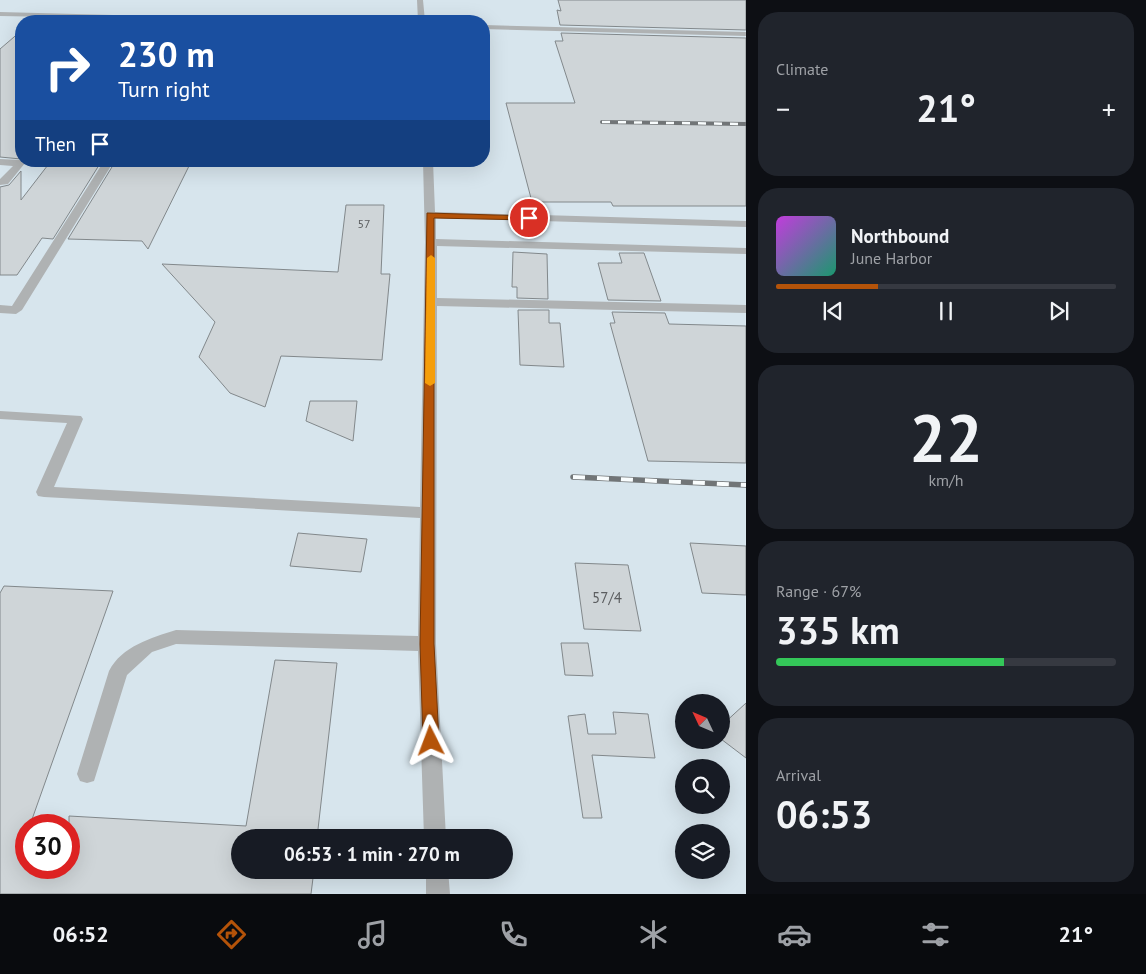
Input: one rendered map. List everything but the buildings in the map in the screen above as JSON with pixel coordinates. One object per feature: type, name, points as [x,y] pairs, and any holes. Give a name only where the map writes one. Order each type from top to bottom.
[{"type":"street","points":[[420,0],[421,15]]},
{"type":"street","points":[[0,14],[38,15]]},
{"type":"street","points":[[490,27],[746,34]]},
{"type":"street","points":[[494,36],[746,42]]},
{"type":"street","points":[[0,162],[15,163]]},
{"type":"street","points":[[0,182],[4,182],[17,167]]},
{"type":"street","points":[[0,309],[16,310],[106,167]]},
{"type":"street","points":[[428,167],[431,302],[427,644],[435,829]]},
{"type":"street","points":[[430,215],[746,224]]},
{"type":"street","points":[[431,242],[746,251]]},
{"type":"street","points":[[431,302],[746,309]]},
{"type":"street","points":[[0,415],[76,419],[44,492],[428,513]]},
{"type":"street","points":[[87,774],[119,671],[144,647],[176,637],[427,644]]},
{"type":"street","points":[[437,879],[438,894]]},
{"type":"shaded area","points":[[0,0],[746,0],[746,894],[0,894]]},
{"type":"railway","points":[[602,122],[746,124]]},
{"type":"railway","points":[[573,477],[746,485]]},
{"type":"slow traffic","points":[[430,383],[431,258]]},
{"type":"route","points":[[431,741],[427,644],[430,215],[529,218]]}]
